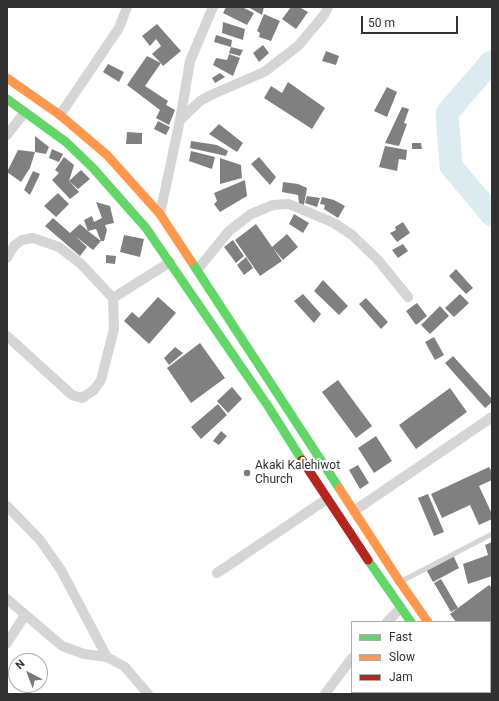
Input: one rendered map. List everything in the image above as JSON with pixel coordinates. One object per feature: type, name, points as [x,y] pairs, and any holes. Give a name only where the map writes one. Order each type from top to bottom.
[{"type":"main road","points":[[7,78],[60,115],[107,154],[160,214],[400,582],[427,621]]},
{"type":"main road","points":[[7,99],[66,142],[94,168],[146,228],[268,406],[328,499],[410,621]]},
{"type":"street","points":[[60,115],[120,28],[127,7]]},
{"type":"street","points":[[160,214],[180,120],[190,61],[213,7]]},
{"type":"street","points":[[180,120],[200,102],[211,95],[270,68],[298,46],[324,15],[328,7]]},
{"type":"street","points":[[7,136],[25,112]]},
{"type":"street","points":[[197,270],[230,231],[251,214],[273,205],[289,204],[334,223],[352,235],[378,260],[408,297]]},
{"type":"street","points":[[7,258],[14,246],[22,240],[33,238],[59,247],[81,264],[113,298],[114,329],[101,380],[94,390],[82,398],[72,395],[7,336]]},
{"type":"street","points":[[113,298],[170,262]]},
{"type":"street","points":[[354,511],[492,417]]},
{"type":"street","points":[[217,573],[328,499]]},
{"type":"street","points":[[7,506],[40,540],[61,570],[107,657]]},
{"type":"street","points":[[7,599],[62,646],[84,654],[107,657],[125,667],[148,694]]},
{"type":"street","points":[[388,621],[401,608]]},
{"type":"street","points":[[7,643],[25,615]]},
{"type":"street","points":[[324,694],[351,659]]},
{"type":"lane","points":[[400,582],[492,534]]},
{"type":"building","points":[[226,7],[242,7],[254,13],[247,25],[223,13]]},
{"type":"building","points":[[248,7],[264,7],[262,15]]},
{"type":"building","points":[[291,7],[299,7],[308,12],[296,29],[282,19]]},
{"type":"building","points":[[264,14],[280,21],[271,41],[259,37],[260,33],[257,31]]},
{"type":"building","points":[[223,22],[245,29],[243,40],[222,33]]},
{"type":"building","points":[[157,24],[181,51],[163,66],[152,54],[161,46],[156,39],[150,46],[142,36]]},
{"type":"building","points":[[216,35],[232,40],[231,47],[214,42]]},
{"type":"building","points":[[263,45],[269,53],[259,62],[253,53]]},
{"type":"building","points":[[231,47],[243,50],[240,56],[229,53]]},
{"type":"building","points":[[326,51],[339,56],[336,65],[322,61]]},
{"type":"building","points":[[229,54],[240,58],[233,76],[213,65],[216,58],[227,60]]},
{"type":"building","points":[[147,56],[161,63],[145,86],[168,101],[166,105],[175,110],[169,125],[156,118],[160,110],[127,85]]},
{"type":"building","points":[[108,64],[124,72],[119,82],[103,72]]},
{"type":"building","points":[[220,73],[225,77],[215,83],[212,78]]},
{"type":"building","points":[[288,82],[325,108],[312,129],[264,98],[271,86],[282,93]]},
{"type":"building","points":[[387,87],[397,92],[387,117],[374,111]]},
{"type":"building","points":[[402,107],[409,109],[404,123],[407,124],[399,146],[385,143]]},
{"type":"building","points":[[158,121],[170,127],[166,135],[154,129]]},
{"type":"building","points":[[219,124],[243,143],[237,152],[209,134]]},
{"type":"building","points":[[127,132],[142,133],[142,144],[126,144]]},
{"type":"building","points":[[35,136],[49,147],[46,154],[35,152]]},
{"type":"building","points":[[191,141],[217,145],[228,151],[226,156],[190,148]]},
{"type":"building","points":[[412,143],[421,143],[422,149],[412,149]]},
{"type":"building","points":[[385,146],[407,150],[406,160],[399,159],[397,171],[379,167]]},
{"type":"building","points":[[52,149],[63,154],[59,162],[49,158]]},
{"type":"building","points":[[18,150],[35,152],[30,168],[21,182],[7,172]]},
{"type":"building","points":[[191,151],[215,157],[212,169],[189,161]]},
{"type":"building","points":[[64,157],[74,165],[69,181],[79,192],[70,199],[52,180],[59,173],[55,170]]},
{"type":"building","points":[[259,157],[276,177],[270,185],[251,164]]},
{"type":"building","points":[[220,158],[241,165],[242,178],[220,184]]},
{"type":"building","points":[[81,170],[90,179],[78,189],[69,181]]},
{"type":"building","points":[[33,171],[40,174],[30,195],[24,190]]},
{"type":"building","points":[[245,180],[247,196],[220,212],[214,204],[217,201],[214,193]]},
{"type":"building","points":[[283,182],[298,184],[307,188],[304,205],[299,203],[298,195],[282,192]]},
{"type":"building","points":[[58,193],[69,204],[56,217],[44,206]]},
{"type":"building","points":[[307,196],[320,198],[317,207],[305,203]]},
{"type":"building","points":[[322,197],[334,200],[345,206],[338,218],[324,209],[325,205],[320,204]]},
{"type":"building","points":[[96,202],[110,206],[114,223],[105,225],[107,230],[104,241],[101,241],[96,229],[88,231],[84,220],[92,216],[94,222],[102,218]]},
{"type":"building","points":[[294,214],[309,223],[303,233],[289,224]]},
{"type":"building","points":[[53,218],[70,233],[80,224],[101,241],[93,250],[75,236],[87,247],[80,256],[45,226]]},
{"type":"building","points":[[403,222],[410,233],[397,242],[390,233],[396,230],[395,227]]},
{"type":"building","points":[[256,224],[282,261],[260,276],[235,240]]},
{"type":"building","points":[[287,234],[298,247],[283,260],[272,247]]},
{"type":"building","points":[[124,235],[144,239],[140,257],[120,252]]},
{"type":"building","points":[[233,240],[244,256],[236,263],[224,247]]},
{"type":"building","points":[[403,244],[408,251],[398,258],[392,250]]},
{"type":"building","points":[[106,255],[116,256],[115,264],[106,263]]},
{"type":"building","points":[[246,257],[253,268],[244,275],[237,265]]},
{"type":"building","points":[[456,269],[473,288],[466,294],[449,276]]},
{"type":"building","points":[[323,280],[348,306],[339,315],[314,291]]},
{"type":"building","points":[[303,294],[321,314],[314,323],[294,301]]},
{"type":"building","points":[[460,294],[469,303],[454,317],[445,308]]},
{"type":"building","points":[[158,297],[176,313],[149,344],[124,321],[132,312],[139,318]]},
{"type":"building","points":[[366,298],[388,322],[381,329],[359,304]]},
{"type":"building","points":[[417,303],[427,316],[416,325],[406,311]]},
{"type":"building","points":[[440,306],[449,316],[430,334],[421,325]]},
{"type":"building","points":[[434,337],[444,355],[435,360],[425,342]]},
{"type":"building","points":[[200,343],[225,378],[191,403],[167,368]]},
{"type":"building","points":[[175,347],[183,353],[169,365],[164,358]]},
{"type":"building","points":[[453,356],[492,399],[492,402],[485,408],[445,363]]},
{"type":"building","points":[[338,380],[372,426],[356,438],[322,392]]},
{"type":"building","points":[[232,387],[242,399],[228,413],[217,401]]},
{"type":"building","points":[[450,388],[467,412],[416,449],[399,425]]},
{"type":"building","points":[[218,404],[227,415],[201,439],[191,427]]},
{"type":"building","points":[[221,431],[227,436],[219,445],[213,441]]},
{"type":"building","points":[[376,436],[392,461],[374,473],[358,448]]},
{"type":"building","points":[[358,465],[369,483],[360,489],[349,470]]},
{"type":"building","points":[[489,467],[492,472],[492,480],[479,486],[492,514],[492,519],[479,525],[470,505],[442,518],[431,494]]},
{"type":"building","points":[[428,494],[444,532],[434,536],[418,498]]},
{"type":"building","points":[[492,542],[492,576],[468,584],[463,564],[488,555],[485,545]]},
{"type":"building","points":[[453,555],[459,568],[433,582],[426,569]]},
{"type":"building","points":[[441,579],[458,608],[451,612],[434,583]]},
{"type":"building","points":[[489,585],[492,588],[492,623],[491,621],[455,621],[450,614]]},
{"type":"waterway","points":[[492,63],[491,62],[447,113],[451,166],[492,215]]},
{"type":"traffic: fast","points":[[7,99],[66,142],[93,168],[146,228],[268,406],[302,460]]},
{"type":"traffic: fast","points":[[191,261],[339,488]]},
{"type":"traffic: fast","points":[[368,560],[410,621]]},
{"type":"traffic: slow","points":[[7,78],[60,115],[107,155],[160,214],[191,261]]},
{"type":"traffic: slow","points":[[339,488],[427,621]]},
{"type":"traffic: jam","points":[[302,460],[368,560]]},
{"type":"place","name":"Akaki Kalehiwot Church","points":[[247,473]]}]
